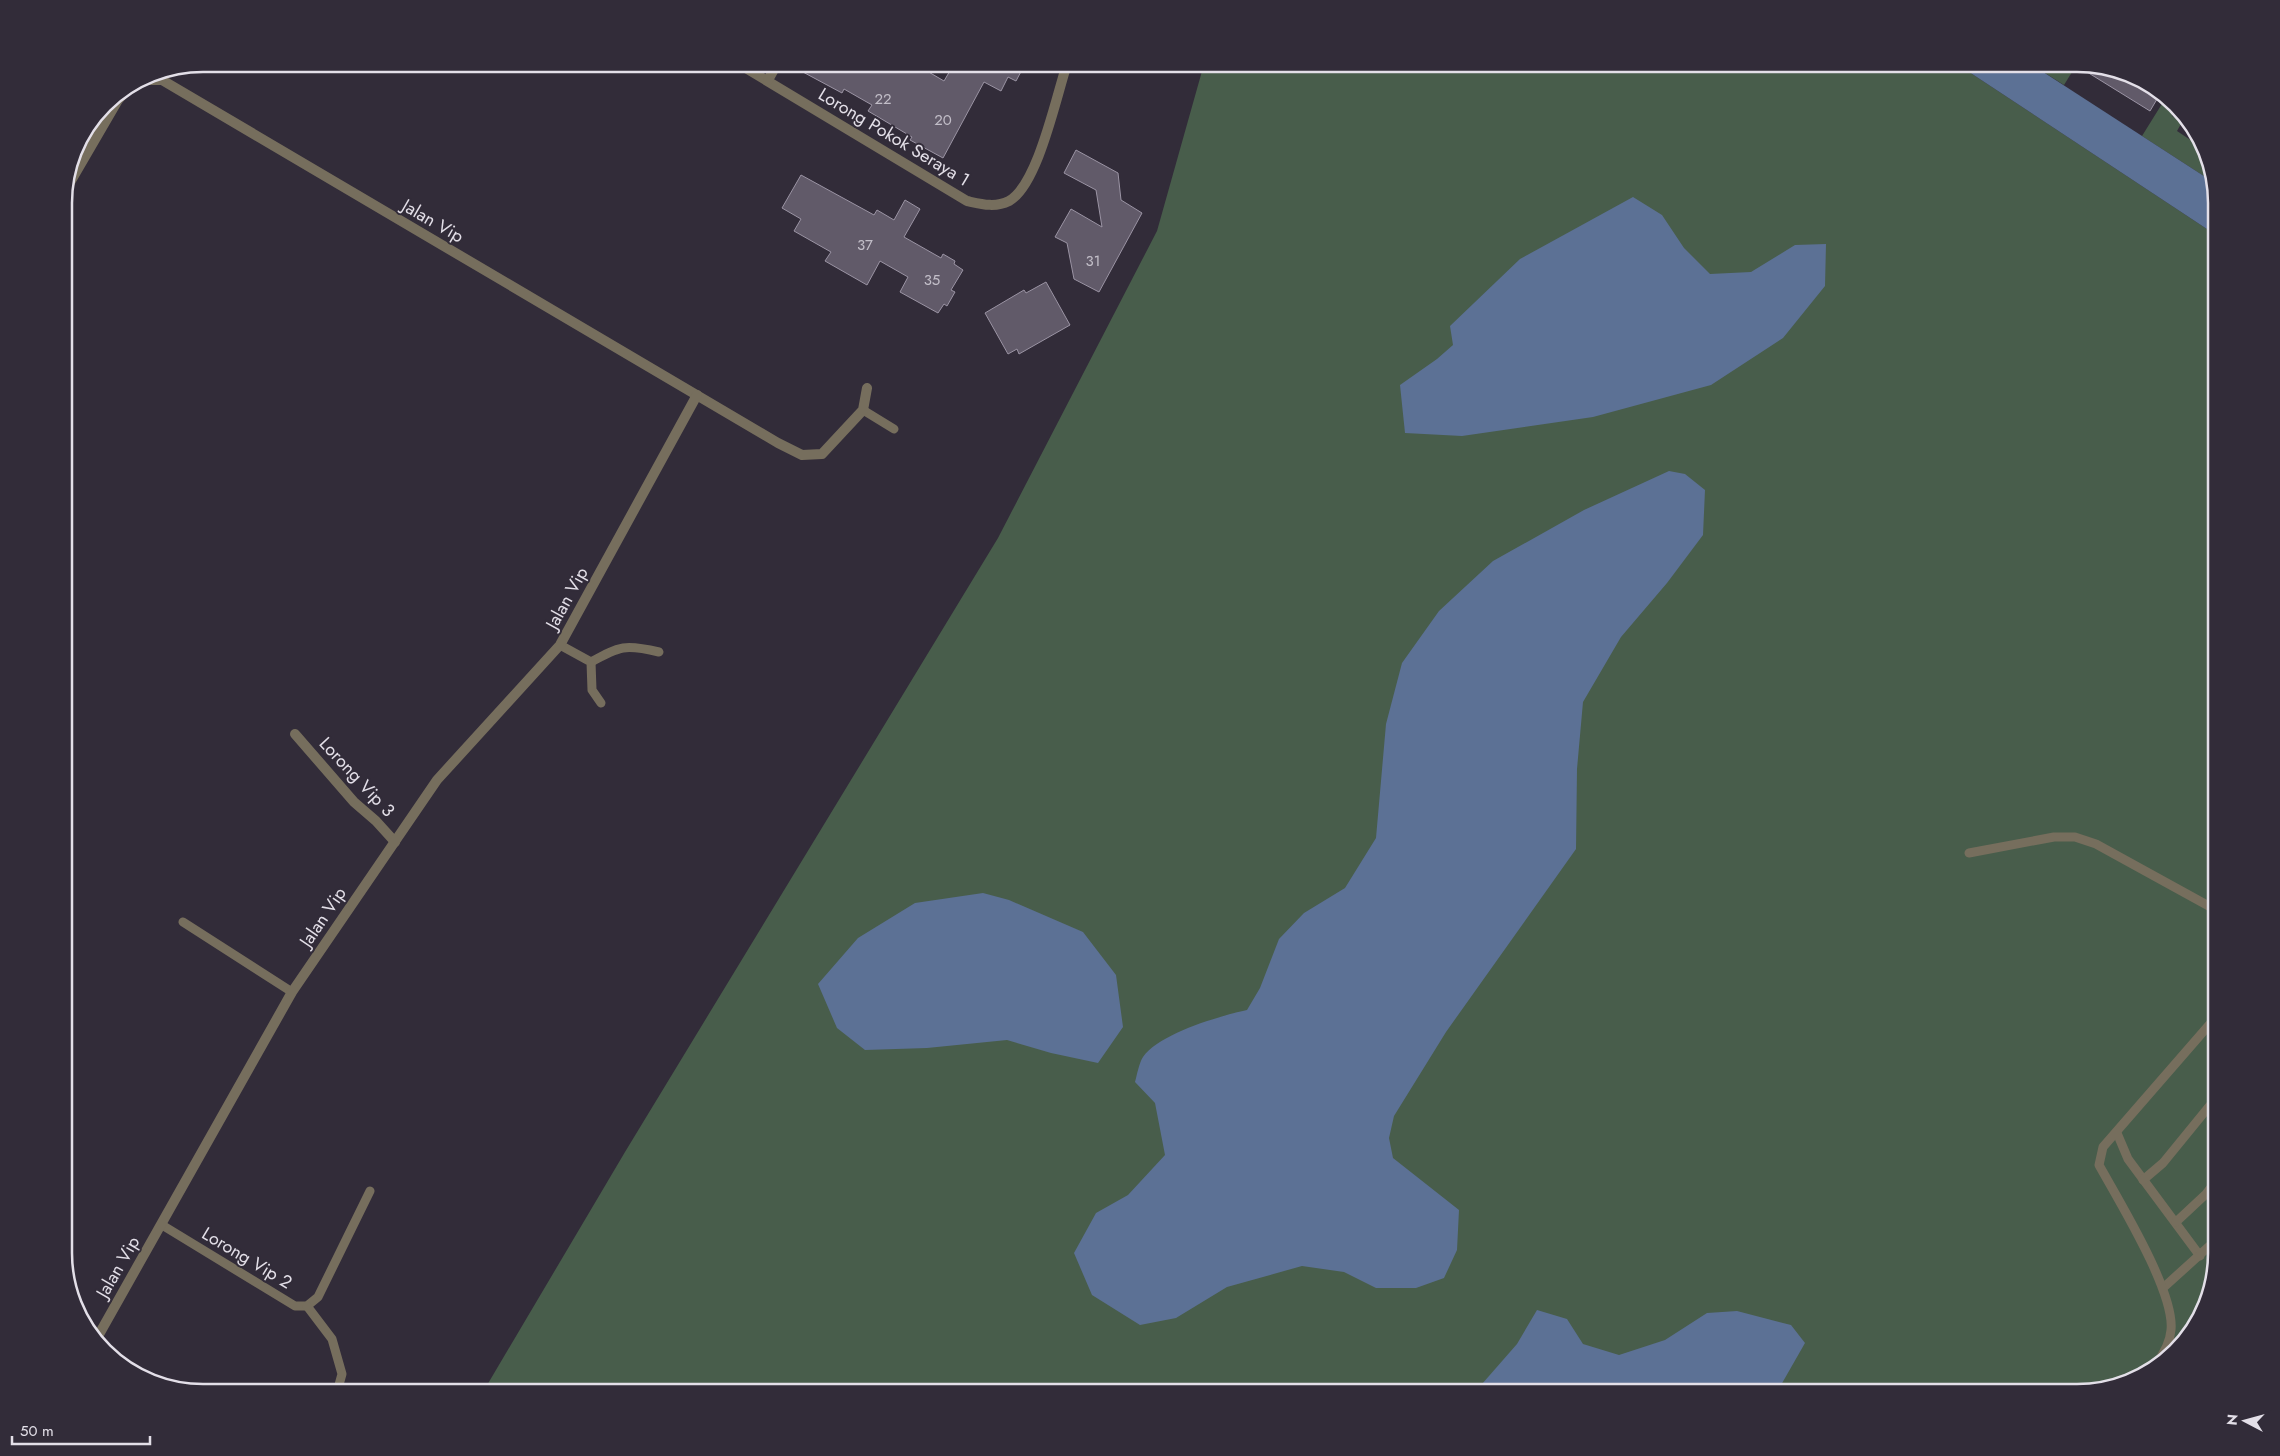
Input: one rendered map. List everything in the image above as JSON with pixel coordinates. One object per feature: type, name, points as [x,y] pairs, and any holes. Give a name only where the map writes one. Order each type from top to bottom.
[{"type":"street","name":"Lorong Pokok Seraya 1","points":[[755,73],[967,201],[989,206],[1008,201],[1020,192],[1034,171],[1063,73]]},
{"type":"street","points":[[768,80],[772,73]]},
{"type":"street","name":"Jalan Vip","points":[[100,1332],[292,992],[437,780],[560,645],[697,395],[162,80],[158,80]]},
{"type":"street","points":[[77,171],[112,110]]},
{"type":"street","points":[[697,395],[778,444],[802,455],[822,454],[863,410],[867,388]]},
{"type":"street","name":"Lorong Vip 3","points":[[294,734],[354,802],[395,842]]},
{"type":"lane","points":[[863,410],[894,429]]},
{"type":"lane","points":[[560,645],[591,662]]},
{"type":"lane","points":[[591,662],[618,647],[659,652]]},
{"type":"lane","points":[[591,662],[592,690],[601,703]]},
{"type":"lane","points":[[1969,853],[2054,837],[2075,837],[2096,844],[2208,906]]},
{"type":"lane","points":[[183,922],[292,992]]},
{"type":"lane","points":[[2166,1348],[2171,1330],[2163,1288],[2099,1165],[2103,1147],[2208,1026]]},
{"type":"lane","points":[[2143,1180],[2163,1163],[2208,1108]]},
{"type":"lane","points":[[2117,1133],[2128,1159],[2200,1256]]},
{"type":"lane","name":"Lorong Vip 2","points":[[162,1225],[295,1306],[307,1306],[318,1297],[370,1191]]},
{"type":"lane","points":[[2176,1222],[2208,1191]]},
{"type":"lane","points":[[2163,1288],[2208,1248]]},
{"type":"lane","points":[[307,1306],[332,1339],[342,1374],[339,1384]]},
{"type":"green space","points":[[1202,72],[1969,72],[2208,230],[2208,1252],[2201,1295],[2185,1325],[2163,1351],[2134,1370],[2119,1377],[2076,1384],[488,1384],[625,1152],[998,538],[1157,231]]},
{"type":"green space","points":[[2044,72],[2072,72],[2064,85]]},
{"type":"green space","points":[[2162,104],[2180,125],[2177,131],[2190,140],[2194,146],[2201,161],[2205,177],[2142,136]]},
{"type":"water","points":[[1969,72],[2043,72],[2205,177],[2208,204],[2208,230]]},
{"type":"water","points":[[1633,197],[1662,215],[1684,248],[1710,274],[1751,272],[1795,245],[1826,244],[1825,286],[1783,338],[1711,385],[1593,417],[1462,436],[1405,433],[1400,385],[1437,359],[1453,345],[1450,326],[1520,259]]},
{"type":"water","points":[[1669,471],[1685,474],[1705,490],[1703,535],[1667,583],[1621,637],[1583,702],[1577,769],[1576,849],[1446,1032],[1394,1116],[1389,1138],[1393,1158],[1459,1210],[1457,1250],[1444,1278],[1416,1288],[1376,1288],[1344,1272],[1302,1266],[1227,1287],[1176,1318],[1140,1325],[1092,1295],[1074,1253],[1096,1213],[1128,1195],[1165,1155],[1155,1103],[1135,1082],[1143,1057],[1151,1048],[1176,1033],[1222,1016],[1247,1010],[1260,988],[1279,939],[1304,913],[1345,888],[1376,838],[1386,724],[1402,663],[1439,611],[1493,561],[1584,510]]},
{"type":"water","points":[[983,893],[1009,900],[1083,932],[1116,975],[1123,1027],[1098,1063],[1051,1053],[1007,1040],[927,1048],[865,1050],[837,1028],[818,984],[858,938],[915,903]]},
{"type":"water","points":[[1537,1310],[1567,1319],[1583,1344],[1619,1355],[1665,1340],[1707,1313],[1737,1311],[1791,1325],[1805,1343],[1782,1384],[1482,1384],[1517,1344]]},
{"type":"building","points":[[804,73],[930,73],[944,81],[949,73],[1020,73],[1016,81],[1008,77],[1001,91],[984,82],[943,158],[910,140],[912,137],[868,111],[872,105],[844,89],[842,93]]},
{"type":"building","points":[[2089,73],[2119,79],[2149,95],[2156,100],[2150,111]]},
{"type":"building","points":[[1076,150],[1118,173],[1121,200],[1142,213],[1099,292],[1074,279],[1067,243],[1055,237],[1071,209],[1102,227],[1096,190],[1064,173]]},
{"type":"building","points":[[801,175],[874,215],[877,210],[894,220],[905,200],[920,209],[904,237],[941,258],[943,254],[955,261],[954,264],[963,270],[951,290],[955,292],[947,306],[944,304],[938,313],[900,292],[908,277],[880,261],[867,285],[825,261],[831,252],[794,231],[801,219],[782,208]]},
{"type":"building","points":[[1046,282],[1070,325],[1019,354],[1017,349],[1008,354],[985,313],[1024,290],[1026,293]]}]
